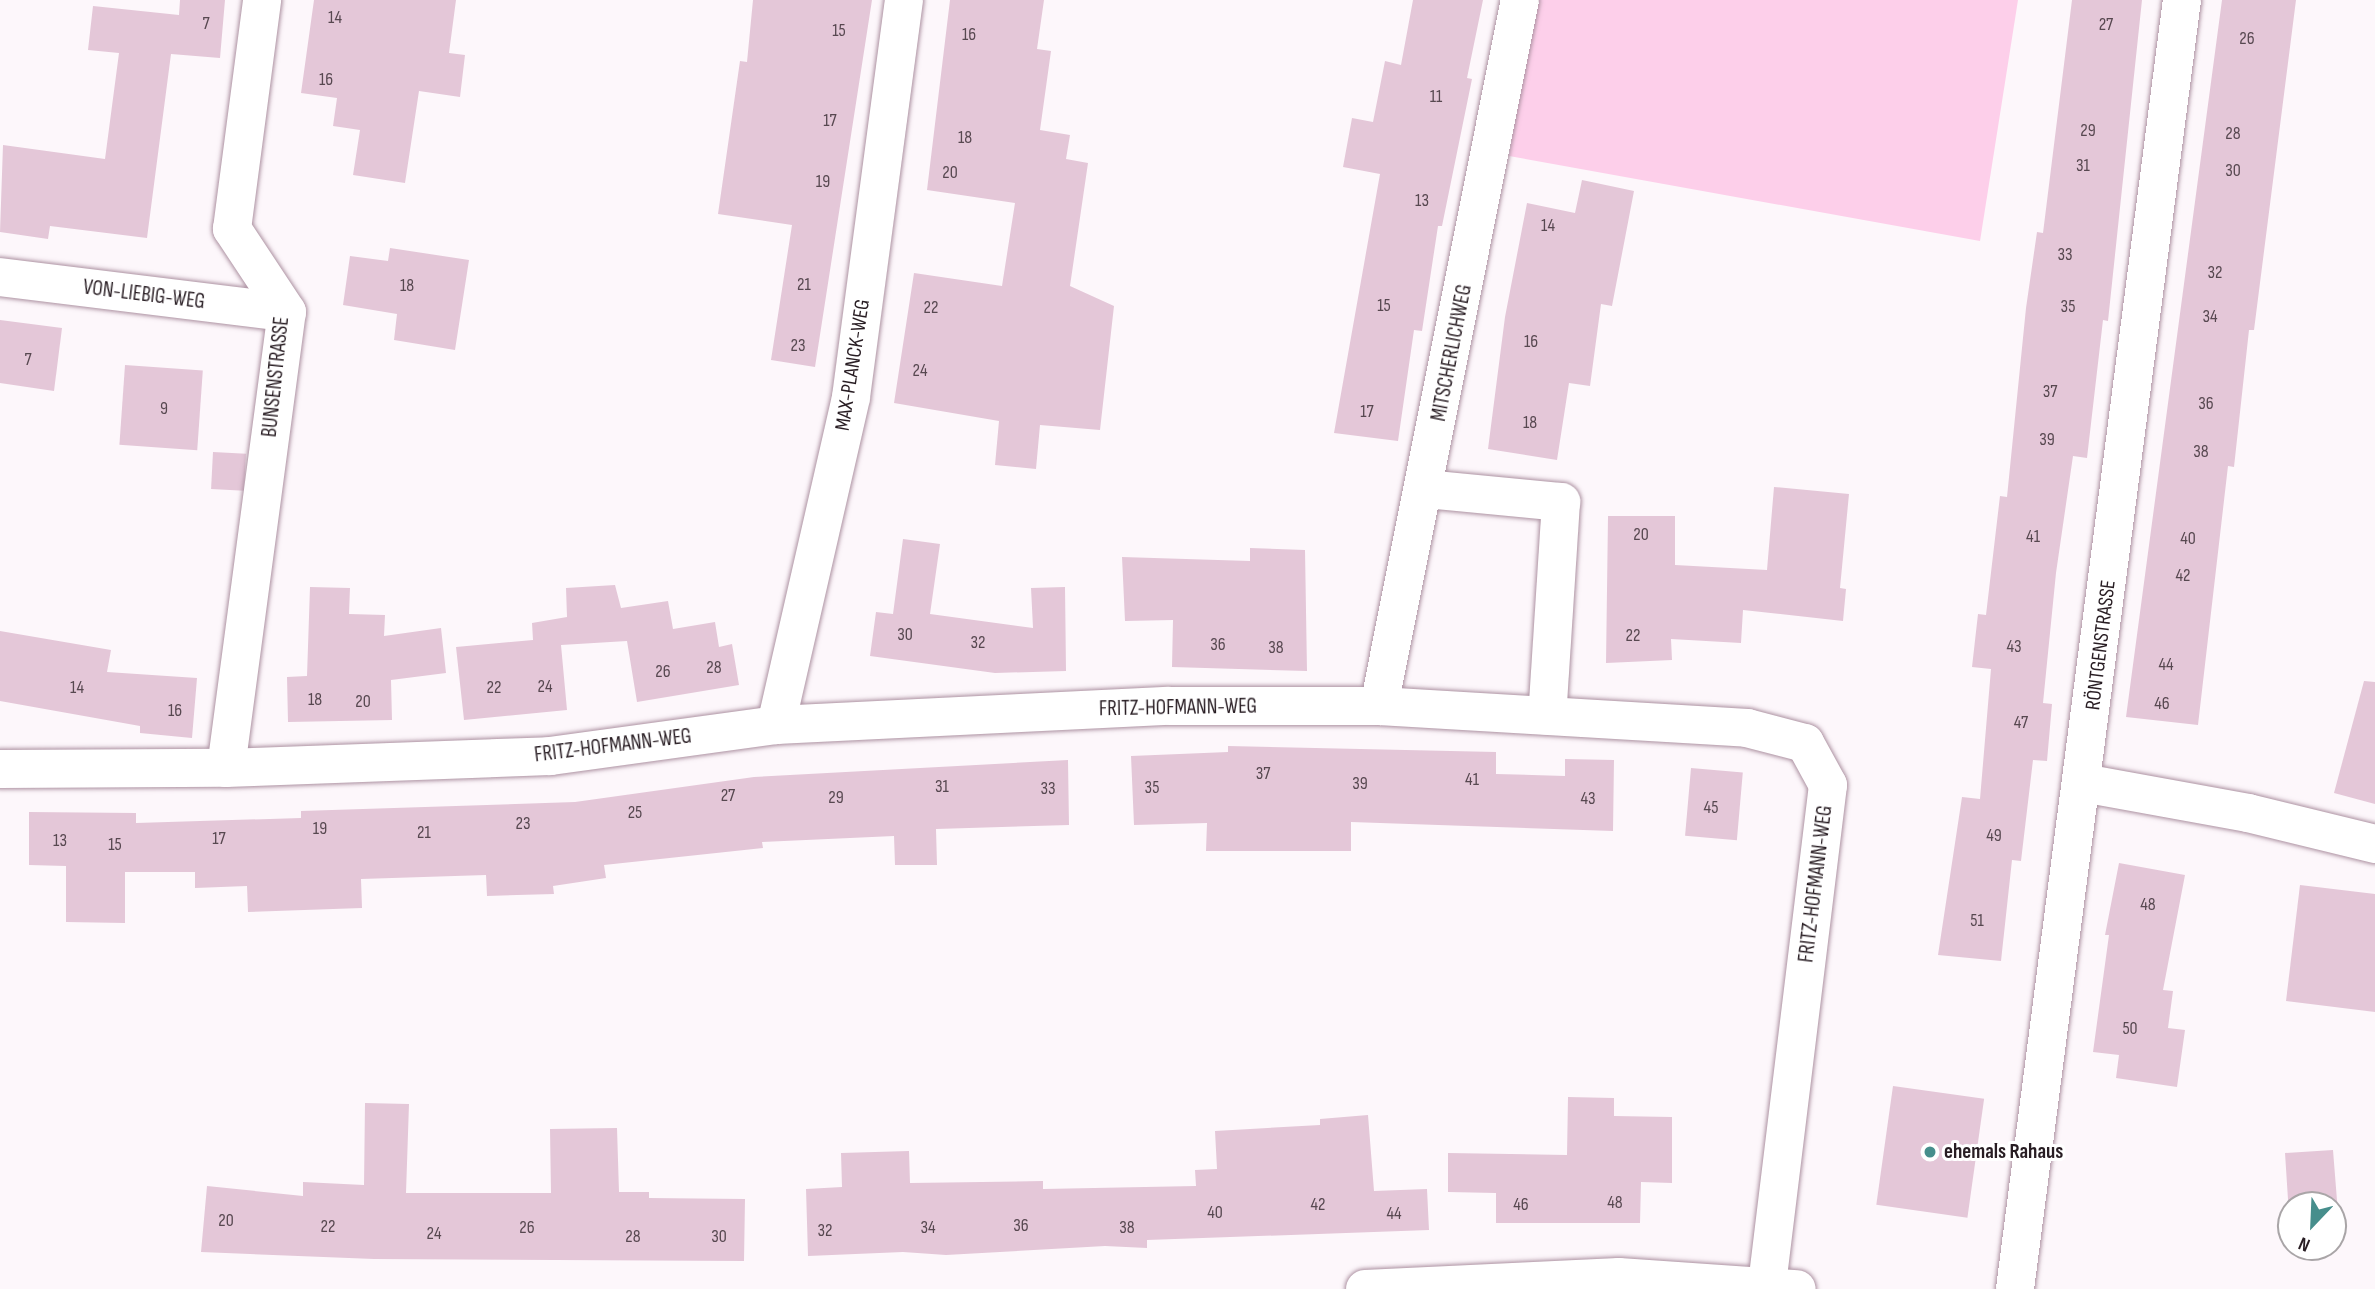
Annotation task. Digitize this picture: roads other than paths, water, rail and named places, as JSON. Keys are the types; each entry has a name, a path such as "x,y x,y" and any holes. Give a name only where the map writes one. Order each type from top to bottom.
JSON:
{"street":[{"name":"BUNSENSTRASSE","path":"226,768 287,312 232,229 262,0"},
{"name":"MAX-PLANCK-WEG","path":"776,725 851,397 904,0"},
{"name":"MITSCHERLICHWEG","path":"1379,706 1425,489 1520,0"},
{"name":"RÖNTGENSTRASSE","path":"2015,1289 2083,783 2182,0"},
{"name":"VON-LIEBIG-WEG","path":"0,277 287,312"},
{"path":"1425,489 1561,502 1547,716"},
{"name":"FRITZ-HOFMANN-WEG","path":"0,769 226,768 550,757 776,725 1169,706 1379,706 1747,728 1805,743 1828,785 1782,1287"},
{"path":"2083,783 2248,813 2375,844"},
{"path":"1365,1289 1619,1277 1782,1287"}],"place":[{"name":"ehemals Rahaus","path":"1930,1152"}]}
